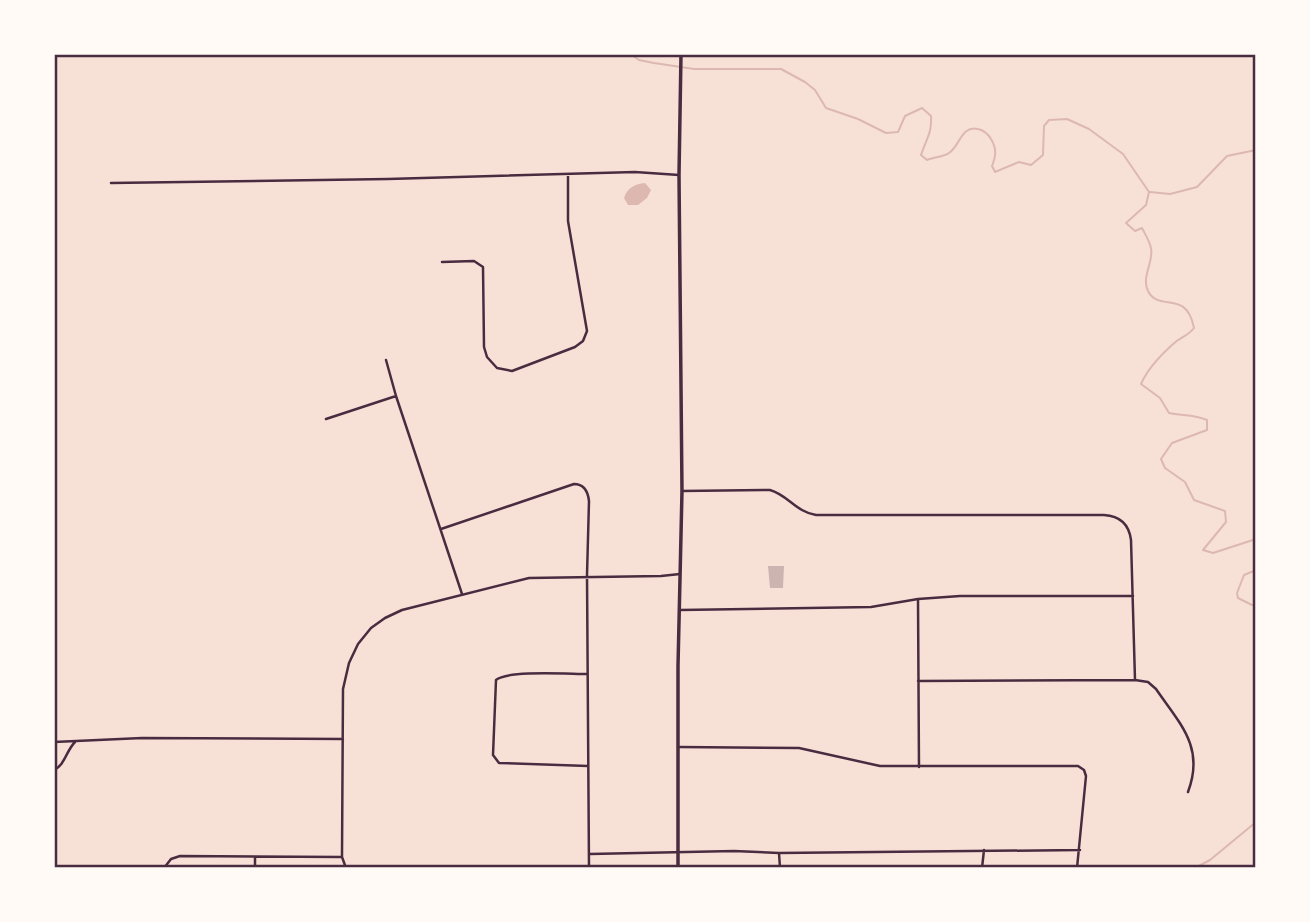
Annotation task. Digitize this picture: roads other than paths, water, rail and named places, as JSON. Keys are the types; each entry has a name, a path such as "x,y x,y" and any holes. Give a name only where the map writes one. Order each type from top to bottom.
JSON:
{"street":[{"path":"678,868 682,491 679,175 681,56"},
{"path":"111,183 635,172 679,175"},
{"path":"442,262 474,261 483,267 484,347 487,357 497,368 512,371 580,344 587,331 568,221 568,174"},
{"path":"386,360 462,594"},
{"path":"326,419 396,396"},
{"path":"441,528 578,484 585,488 589,501 589,868"},
{"path":"682,491 770,490 783,496 802,512 816,515 1111,515 1121,520 1129,529 1135,680"},
{"path":"346,868 342,857 345,676 353,653 378,622 394,613 528,578 680,574"},
{"path":"680,610 871,607 918,599 960,596 1133,596"},
{"path":"918,599 919,767"},
{"path":"587,674 514,674 500,676 495,680 493,755 499,763 513,765 588,766"},
{"path":"918,681 1135,680 1152,685 1189,737 1194,760 1188,792"},
{"path":"54,742 142,738 343,739"},
{"path":"54,770 61,766 68,750 75,743"},
{"path":"679,747 799,748 860,763 919,767 1081,767 1086,776 1077,868"},
{"path":"982,868 984,850"},
{"path":"589,854 1080,850"},
{"path":"779,853 779,868"},
{"path":"164,868 171,859 180,856 342,857"},
{"path":"255,858 255,868"}],"waterway":[{"path":"630,54 639,60 694,69 781,69 815,90 826,108 858,119 886,133 898,132 905,116 922,108 931,116 930,132 921,155 927,160 949,153 964,133 978,129 984,131 993,143 995,152 992,166 995,172 1019,162 1031,165 1043,155 1044,126 1049,120 1067,119 1089,129 1123,154 1149,192 1146,205 1126,223 1135,231 1142,228 1150,246 1151,259 1146,280 1148,291 1159,300 1185,308 1194,328 1163,353 1141,384 1160,398 1169,413 1207,420 1207,430 1172,443 1161,459 1165,468 1185,482 1194,500 1225,511 1226,522 1203,550 1213,553 1256,539"},
{"path":"1150,192 1170,194 1197,187 1227,156 1256,150"},
{"path":"1252,605 1238,598 1237,593 1244,575 1256,570"},
{"path":"1195,868 1210,860 1256,822"}]}
